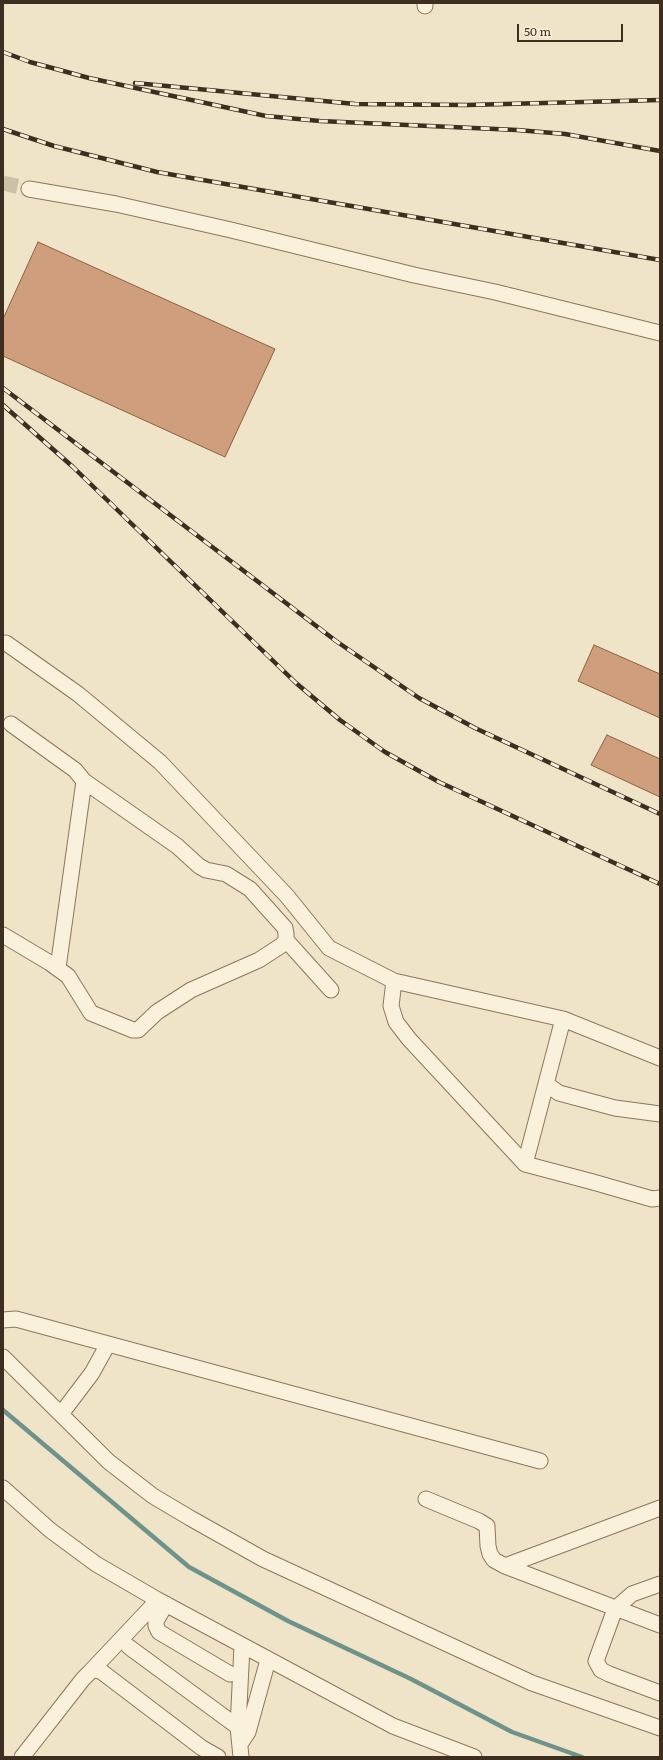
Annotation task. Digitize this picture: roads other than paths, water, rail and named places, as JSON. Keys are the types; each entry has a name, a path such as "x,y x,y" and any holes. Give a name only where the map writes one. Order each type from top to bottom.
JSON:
{"street":[{"path":"30,189 116,204 414,275 495,292 660,333"},
{"path":"6,643 78,694 160,762 287,896 329,948 394,981 563,1019 660,1058"},
{"path":"6,724 75,770 84,781 177,846 199,866 206,870 226,874 250,889 285,928 286,940 331,990"},
{"path":"58,968 84,781"},
{"path":"3,935 58,968 68,976 91,1013 133,1030 138,1030 157,1012 191,990 259,960 282,945 286,940"},
{"path":"394,981 391,1006 396,1022 409,1039 525,1164 593,1182 652,1200 660,1198"},
{"path":"525,1164 563,1019"},
{"path":"546,1084 559,1093 615,1108 660,1114"},
{"path":"3,1320 16,1319 540,1461"},
{"path":"61,1414 92,1373 108,1344"},
{"path":"3,1357 109,1462 153,1496 263,1559 532,1682 660,1728"},
{"path":"3,1488 50,1530 96,1564 162,1602 392,1726 447,1753 474,1757"},
{"path":"426,1499 479,1521 487,1526 488,1546 490,1554 494,1560 506,1566 660,1625"},
{"path":"506,1566 660,1508"},
{"path":"660,1584 632,1594 616,1609 596,1661 605,1672 660,1693"},
{"path":"22,1757 91,1671 162,1602"},
{"path":"162,1602 156,1621 156,1626 159,1632 230,1674"},
{"path":"241,1750 238,1727 242,1646"},
{"path":"129,1647 238,1727"},
{"path":"241,1750 248,1732 268,1660"},
{"path":"91,1671 102,1672 202,1748 218,1757"}],"waterway":[{"path":"3,1410 189,1567 288,1621 411,1679 512,1732 582,1757"}],"tunnel":[{"path":"3,183 29,189"}],"railway":[{"path":"3,52 30,62 89,78 266,116 320,121 517,130 565,134 660,151"},
{"path":"135,83 355,104 467,105 660,100"},
{"path":"3,129 54,146 157,172 660,260"},
{"path":"3,388 336,641 419,698 475,728 660,814"},
{"path":"3,405 73,467 296,683 340,720 385,752 439,782 660,884"}]}
